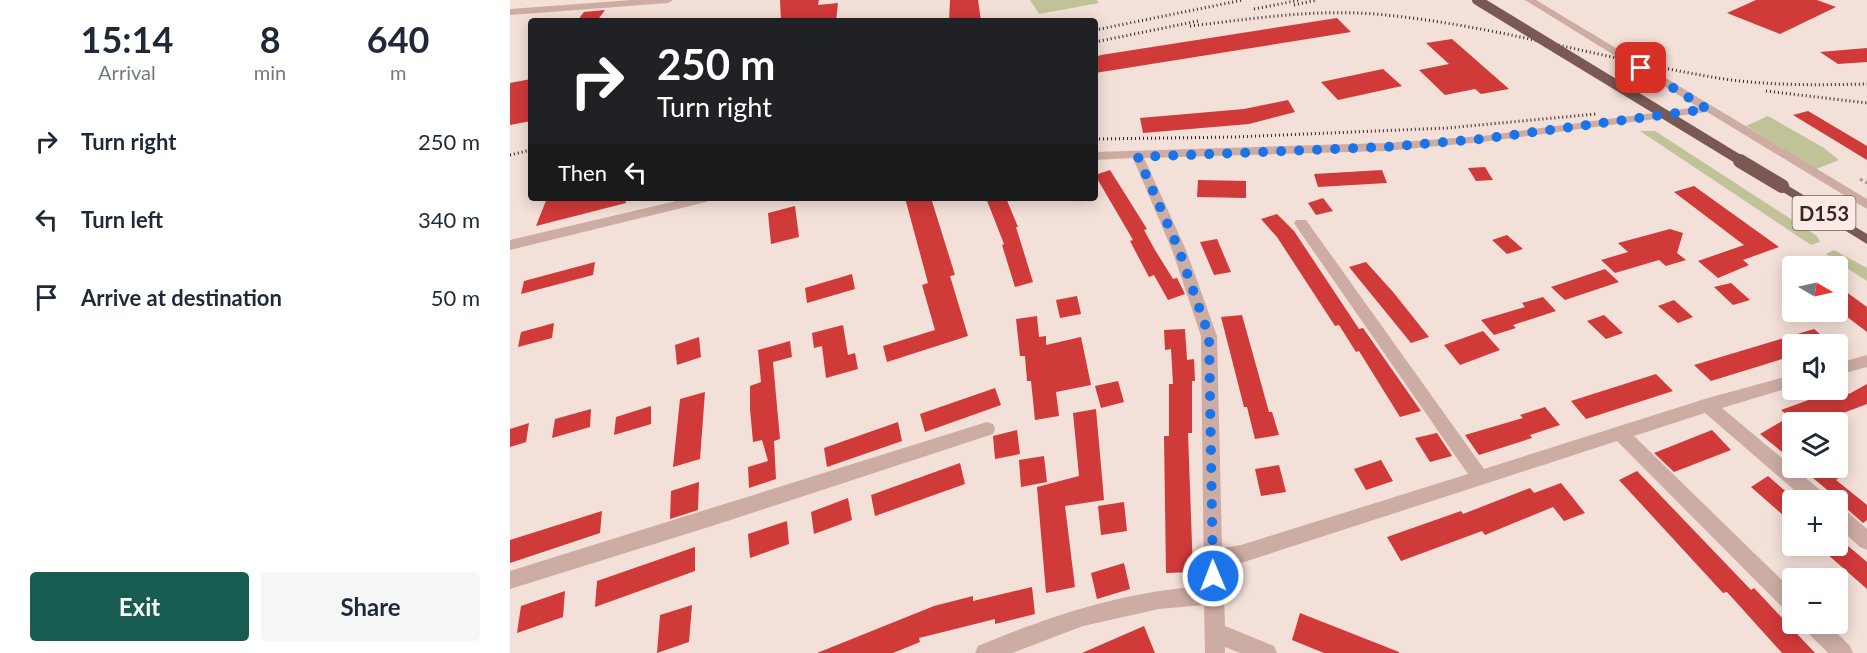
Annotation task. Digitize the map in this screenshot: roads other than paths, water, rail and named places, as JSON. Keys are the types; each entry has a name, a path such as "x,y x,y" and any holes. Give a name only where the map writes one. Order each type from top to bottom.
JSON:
{"main road":[{"name":"D153","path":"1477,0 1786,184 1867,229"},
{"name":"D153","path":"1488,0 1786,184 1867,240"}],"street":[{"path":"510,12 668,0"},
{"path":"1530,0 1867,205"},
{"path":"1098,156 1138,157 1385,147 1482,139 1707,109"},
{"path":"1138,157 1179,250 1209,336 1215,643 1266,653"},
{"path":"510,244 693,201"},
{"path":"1300,223 1481,478"},
{"path":"1848,366 1867,361"},
{"path":"1213,558 1241,554 1708,405 1782,384"},
{"path":"1708,405 1807,490"},
{"path":"510,580 712,518 987,429"},
{"path":"1620,433 1782,593"},
{"path":"1848,525 1867,541"},
{"path":"984,653 1083,616 1159,599 1214,595"},
{"path":"1823,634 1843,653"}],"railway":[{"path":"1098,29 1243,0"},
{"path":"1254,9 1300,0"},
{"path":"1294,5 1317,0"},
{"path":"1190,26 1305,14 1375,14 1461,26 1736,81 1811,85 1867,84"},
{"path":"1098,41 1198,21"},
{"path":"1766,91 1867,103"},
{"path":"1098,139 1235,137 1447,128 1596,114"},
{"path":"510,155 528,151"}]}
